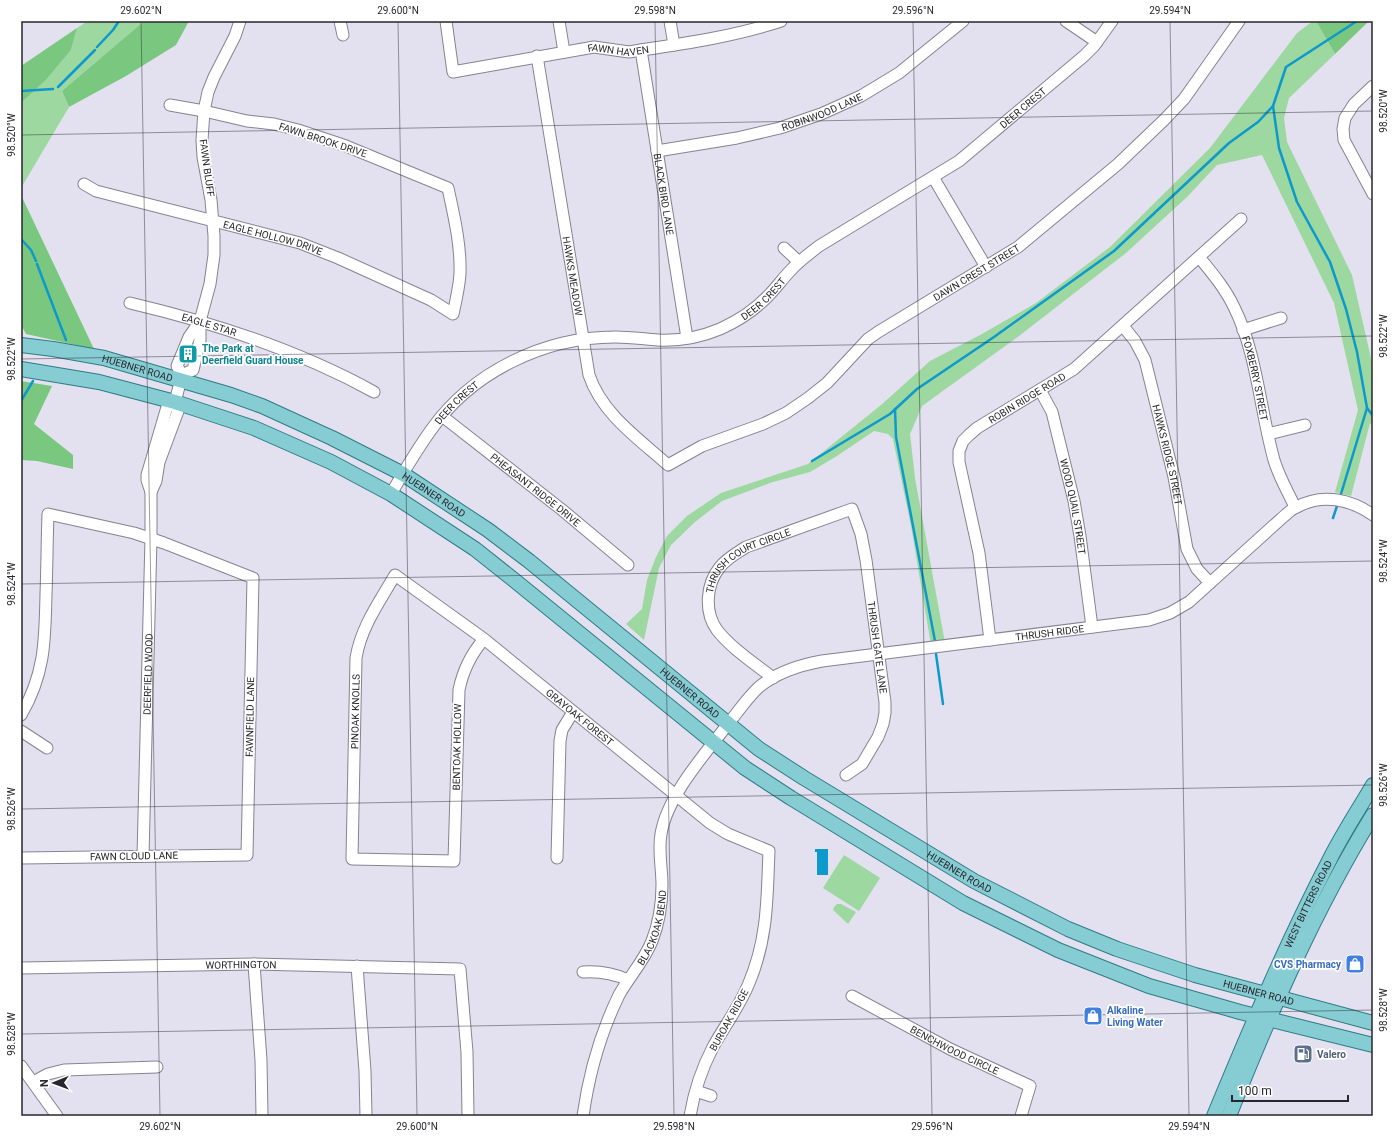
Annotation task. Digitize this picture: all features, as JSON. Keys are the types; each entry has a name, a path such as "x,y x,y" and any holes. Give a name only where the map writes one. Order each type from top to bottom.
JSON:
{"main road":[{"name":"HUEBNER ROAD","path":"21,344 104,358 181,377 262,406 332,438 403,474 494,534 759,749 906,841 974,881 1068,929 1117,949 1195,975 1373,1022"},
{"path":"21,369 98,382 175,403 254,428 331,462 391,494 475,549 752,773 963,902 1064,953 1149,986 1269,1020 1373,1046"},
{"name":"WEST BITTERS ROAD","path":"1214,1116 1264,994 1331,857 1373,785"},
{"name":"WEST BITTERS ROAD","path":"1229,1116 1269,1020 1322,907 1373,815"},
{"path":"1331,857 1344,865"},
{"path":"1043,942 1054,922"}],"street":[{"name":"FAWN BLUFF","path":"181,377 193,370 200,340 200,321 210,284 214,255 212,200 203,151 202,124 204,111 210,87 235,36 240,21"},
{"path":"340,21 343,35"},
{"name":"FAWN HAVEN","path":"446,21 453,72 594,47 629,52 726,36 781,21"},
{"path":"559,21 564,52"},
{"path":"670,21 674,45"},
{"name":"ROBINWOOD LANE","path":"657,151 744,136 780,128 821,114 861,96 899,73 963,21"},
{"path":"1066,21 1097,42"},
{"name":"DEER CREST","path":"391,494 431,430 442,416 483,378 503,366 547,347 583,339 616,337 659,340 687,338 719,329 746,315 769,295 800,262 818,246 965,156 1084,56 1097,42 1112,21"},
{"name":"DAWN CREST STREET","path":"668,465 702,446 763,424 786,413 827,383 868,339 1018,247 1118,164 1164,120 1184,99 1198,81 1239,21"},
{"name":"BLACK BIRD LANE","path":"641,50 687,338"},
{"name":"HAWKS MEADOW","path":"537,56 589,375 600,400 612,415 668,465"},
{"path":"1373,86 1354,104 1344,118 1342,129 1344,140 1373,194"},
{"name":"FAWN BROOK DRIVE","path":"170,105 222,116 274,124 298,130 346,146 448,188 459,253 460,273 454,314"},
{"path":"932,177 986,267"},
{"name":"EAGLE HOLLOW DRIVE","path":"84,184 96,191 300,243 338,258 431,300 454,314"},
{"name":"ROBIN RIDGE ROAD","path":"990,640 979,553 959,462 959,451 963,441 977,428 1074,369 1240,219"},
{"path":"784,248 800,262"},
{"name":"FOXBERRY STREET","path":"1199,257 1216,277 1235,308 1250,350 1274,460 1295,507"},
{"name":"EAGLE STAR","path":"130,303 200,321 265,342 341,374 374,392"},
{"path":"1243,330 1281,318"},
{"name":"HAWKS RIDGE STREET","path":"1123,326 1135,340 1145,360 1174,477 1187,549 1197,568 1210,583"},
{"path":"175,403 181,377"},
{"name":"WOOD QUAIL STREET","path":"1040,390 1052,412 1074,501 1092,627"},
{"name":"DEERFIELD WOOD","path":"143,856 151,492 148,480 148,469 167,407 175,403"},
{"name":"PHEASANT RIDGE DRIVE","path":"442,416 562,509 628,565"},
{"path":"1268,434 1305,425"},
{"name":"THRUSH RIDGE","path":"713,742 740,708 759,688 773,678 791,669 809,663 1149,620 1180,608 1189,602 1295,507 1310,501 1332,499 1354,503 1373,514"},
{"name":"THRUSH GATE LANE","path":"846,775 862,764 878,736 883,724 885,713 879,654 865,554 861,534 852,509"},
{"name":"THRUSH COURT CIRCLE","path":"773,678 728,641 716,629 710,614 708,597 714,576 720,567 733,555 746,547 852,509"},
{"path":"21,715 30,700 36,685 44,653 48,514 134,533 150,538"},
{"name":"FAWNFIELD LANE","path":"150,538 253,578 247,855"},
{"name":"GRAYOAK FOREST","path":"395,575 484,639 710,823 728,834 769,851"},
{"name":"PINOAK KNOLLS","path":"395,575 364,628 356,658 352,859 454,861"},
{"name":"BENTOAK HOLLOW","path":"454,861 459,690 467,663 484,639"},
{"path":"557,858 560,741 562,730 573,712"},
{"path":"21,731 46,748"},
{"name":"BLACKOAK BEND","path":"583,1116 587,1086 601,1036 620,994 645,955 656,928 662,899 660,858 661,834 666,815 676,796 713,742"},
{"name":"BUROAK RIDGE","path":"690,1116 696,1091 705,1065 713,1047 738,1006 749,983 758,958 765,930 768,904 769,851"},
{"name":"FAWN CLOUD LANE","path":"21,858 247,855"},
{"path":"254,964 261,1060 262,1116"},
{"name":"WORTHINGTON","path":"21,968 254,964 460,969 467,1059 468,1116"},
{"path":"357,966 365,1071 366,1116"},
{"path":"583,972 593,971 608,973 628,980"},
{"name":"BENCHWOOD CIRCLE","path":"852,996 950,1049 1030,1086 1021,1116"},
{"path":"21,1066 57,1116"},
{"path":"33,1082 48,1074 64,1070 157,1068"},
{"path":"696,1091 711,1096"}],"green space":[{"path":"88,21 144,21 62,91 69,107 21,188 21,103 46,80 71,50 77,28"},
{"path":"144,21 189,21 176,45 126,76 69,107 62,91"},
{"path":"1313,21 1316,21 1335,54 1289,98 1284,118 1287,142 1352,275 1373,367 1373,426 1370,423 1351,496 1335,492 1358,410 1334,303 1262,155 1217,165 1187,197 1126,253 1019,336 922,406 910,434 915,478 945,643 931,645 911,526 893,439 888,434 874,431 810,472 773,482 722,501 695,522 671,545 659,568 644,640 626,624 642,609 647,580 656,557 667,536 687,516 721,493 808,464 881,405 930,361 982,334 1036,303 1110,247 1210,148 1297,33"},
{"path":"1316,21 1369,21 1335,54"},
{"path":"77,28 71,50 46,80 21,103 21,66"},
{"path":"21,195 94,349 26,334 21,325"},
{"path":"21,381 52,386 34,424 73,455 73,469 37,461 21,460"},
{"path":"844,855 880,878 859,911 823,888"},
{"path":"837,904 841,904 856,912 848,924 833,910"}],"water":[{"path":"815,849 828,849 828,875 817,875 817,852 815,852"}],"waterway":[{"path":"97,47 113,30 119,21"},
{"path":"1357,21 1286,67 1273,106 1279,148 1297,202 1330,262 1346,309 1357,352 1367,408 1373,416"},
{"path":"58,87 95,50"},
{"path":"21,91 53,89"},
{"path":"812,461 890,414 917,389 994,337 1114,251 1229,143 1258,122 1273,106"},
{"path":"21,239 31,250 36,261"},
{"path":"37,264 66,340"},
{"path":"21,401 33,381"},
{"path":"1341,494 1367,408"},
{"path":"895,409 896,437 935,641"},
{"path":"1333,518 1337,506"},
{"path":"936,654 943,704"}],"place":[{"name":"The Park at Deerfield Guard House","path":"188,354"},
{"name":"CVS Pharmacy","path":"1355,964"},
{"name":"Alkaline Living Water","path":"1093,1016"},
{"name":"Valero","path":"1303,1054"}]}
